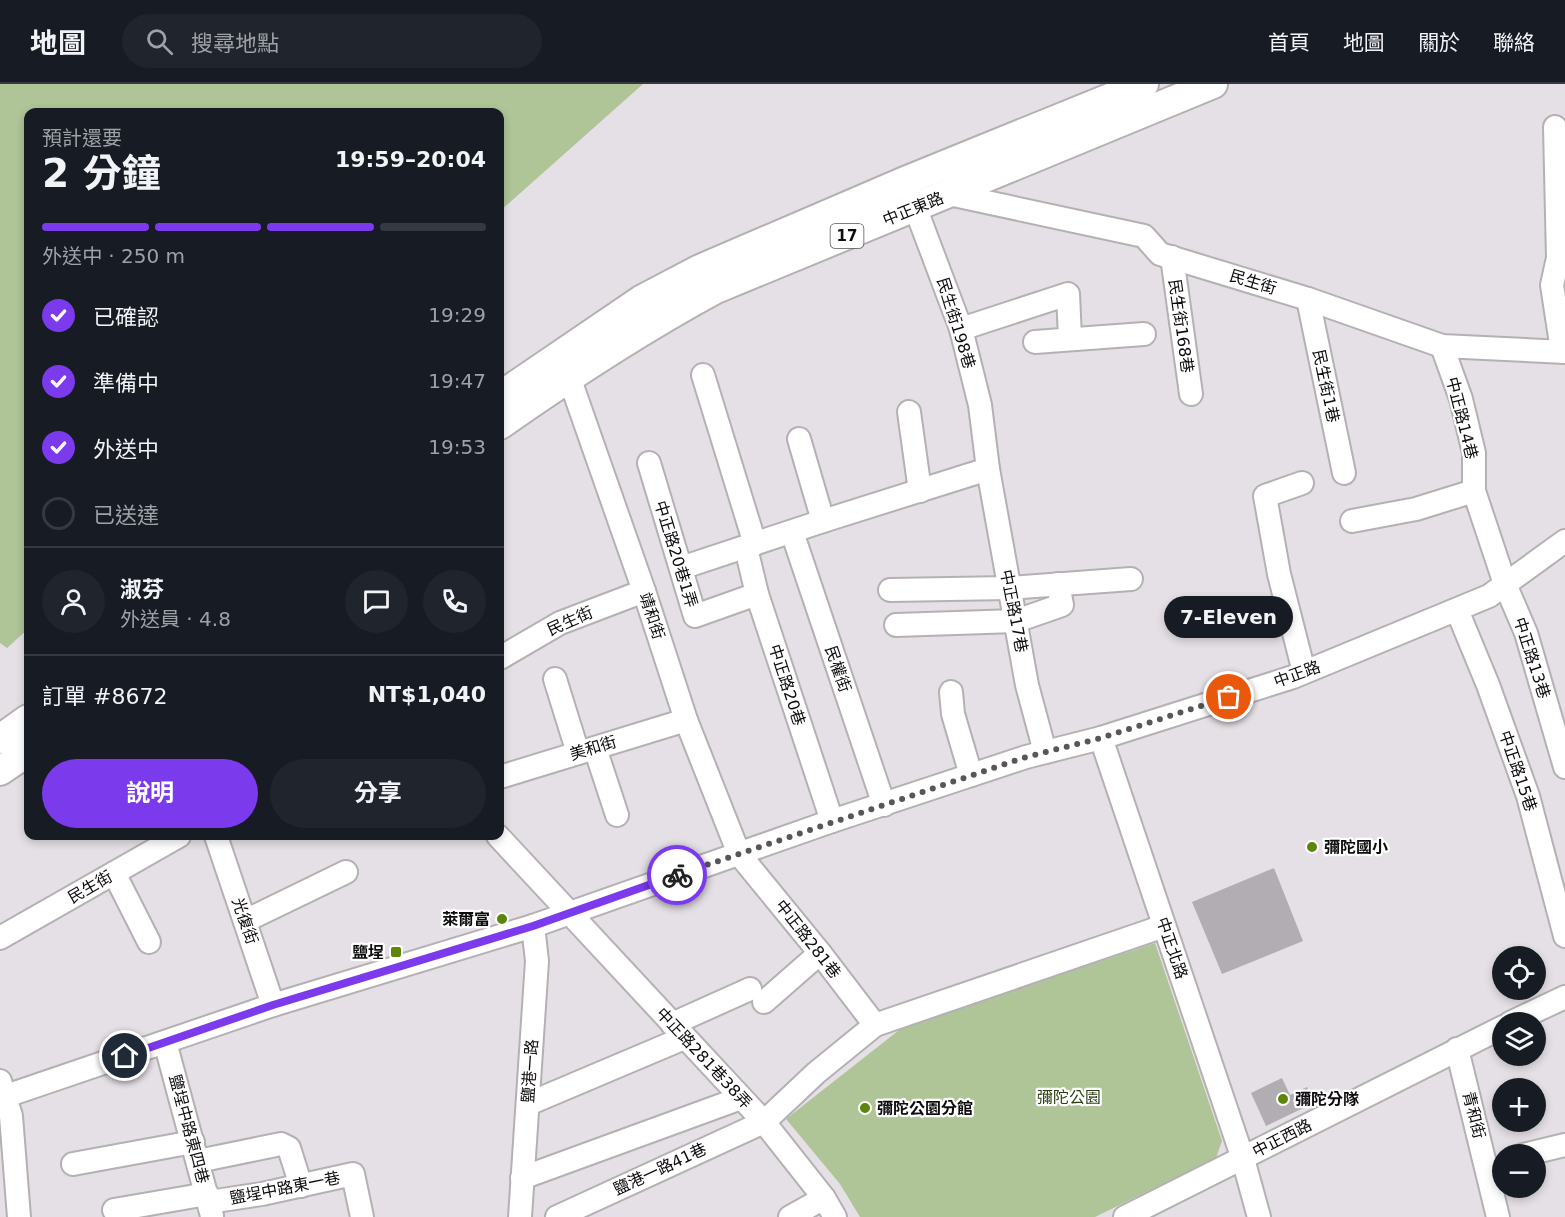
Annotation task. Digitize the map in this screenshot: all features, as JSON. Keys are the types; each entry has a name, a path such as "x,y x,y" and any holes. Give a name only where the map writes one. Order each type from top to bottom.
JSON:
{"main road":[{"name":"中正東路","path":"504,393 641,300 700,269 905,181 1144,84"},
{"name":"中正東路","path":"504,422 658,320 716,289 1214,84"},
{"path":"0,739 24,722"},
{"path":"0,771 24,755"}],"street":[{"path":"1555,127 1561,258 1552,285 1561,315 1564,351"},
{"name":"民生街198巷","path":"905,181 961,329 980,405 988,469"},
{"name":"民生街","path":"949,194 1144,236 1160,254 1308,300 1442,346 1564,351"},
{"name":"民生街168巷","path":"1172,257 1191,394"},
{"path":"961,329 1068,294 1070,338"},
{"name":"民生街1巷","path":"1308,300 1344,473"},
{"path":"1035,342 1144,334"},
{"name":"中正路14巷","path":"1442,346 1461,399 1474,453 1474,491 1505,584"},
{"name":"中正路20巷","path":"703,375 750,546 757,594 832,821"},
{"name":"靖和街","path":"569,377 644,591 686,720 740,854"},
{"path":"909,412 921,491"},
{"path":"799,439 823,521"},
{"name":"中正路20巷1弄","path":"649,463 695,616 757,594"},
{"path":"681,568 988,469"},
{"name":"中正路17巷","path":"988,469 1027,685 1045,752"},
{"path":"1302,483 1265,496 1279,574 1304,672"},
{"path":"1352,521 1416,509 1474,491"},
{"name":"民權街","path":"792,532 884,805"},
{"name":"中正路","path":"2,1092 165,1042 273,1005 533,926 832,821 971,775 1045,752 1101,738 1304,672 1489,596 1565,541"},
{"path":"890,590 1009,588 1131,579"},
{"path":"896,625 1016,621 1062,605 1058,584"},
{"name":"中正路13巷","path":"1505,584 1526,633 1565,767"},
{"name":"民生街","path":"504,656 560,623 644,591"},
{"name":"中正路15巷","path":"1457,610 1488,685 1528,796 1565,936"},
{"path":"555,679 617,816"},
{"path":"951,692 953,714 971,775"},
{"name":"美和街","path":"504,776 686,720"},
{"name":"中正北路","path":"1101,738 1243,1159 1259,1217"},
{"name":"民生街","path":"0,938 172,840"},
{"name":"光復街","path":"217,840 273,1005"},
{"name":"中正路281巷38弄","path":"502,840 764,1122 816,1072 875,1025 1164,926"},
{"name":"中正路281巷","path":"740,854 875,1025"},
{"path":"245,921 346,872"},
{"path":"114,873 149,942"},
{"name":"鹽港一路","path":"520,1217 537,961 533,926"},
{"path":"528,1104 678,1031 757,996 820,953"},
{"path":"1533,1012 1565,997"},
{"name":"中正西路","path":"1125,1217 1492,1032"},
{"name":"鹽埕中路東四巷","path":"165,1042 210,1204"},
{"name":"青和街","path":"1457,1049 1492,1156"},
{"path":"2,1092 11,1116 19,1217"},
{"path":"522,1178 741,1098"},
{"path":"764,1122 830,1208 790,1217"},
{"name":"鹽港一路41巷","path":"557,1217 764,1122"},
{"path":"73,1164 281,1144 289,1148 301,1186"},
{"path":"1546,1149 1565,1145"},
{"name":"鹽埕中路東一巷","path":"114,1210 210,1204 353,1174 362,1217"},
{"name":"青和街","path":"1497,1198 1498,1217"}],"green space":[{"path":"0,84 643,84 504,207 504,108 24,108 24,633 7,648 0,643"},
{"name":"彌陀公園","path":"1155,943 1222,1141 1216,1158 1095,1217 860,1217 840,1184 786,1119 903,1027"}],"building":[{"path":"1274,868 1303,941 1222,974 1192,902"},
{"name":"彌陀分隊","path":"1282,1078 1290,1095 1307,1087 1314,1103 1266,1126 1251,1093"}],"way so far":[{"path":"677,875 1026,757 1101,738 1229,697"}],"place":[{"name":"7-Eleven","path":"1229,697"},
{"name":"彌陀國小","path":"1312,847"},
{"name":"萊爾富","path":"502,919"},
{"name":"鹽埕","path":"396,952"},
{"name":"彌陀分隊","path":"1283,1099"},
{"name":"彌陀公園分館","path":"865,1108"}],"route":[{"path":"125,1056 273,1005 533,926 677,875"}]}
